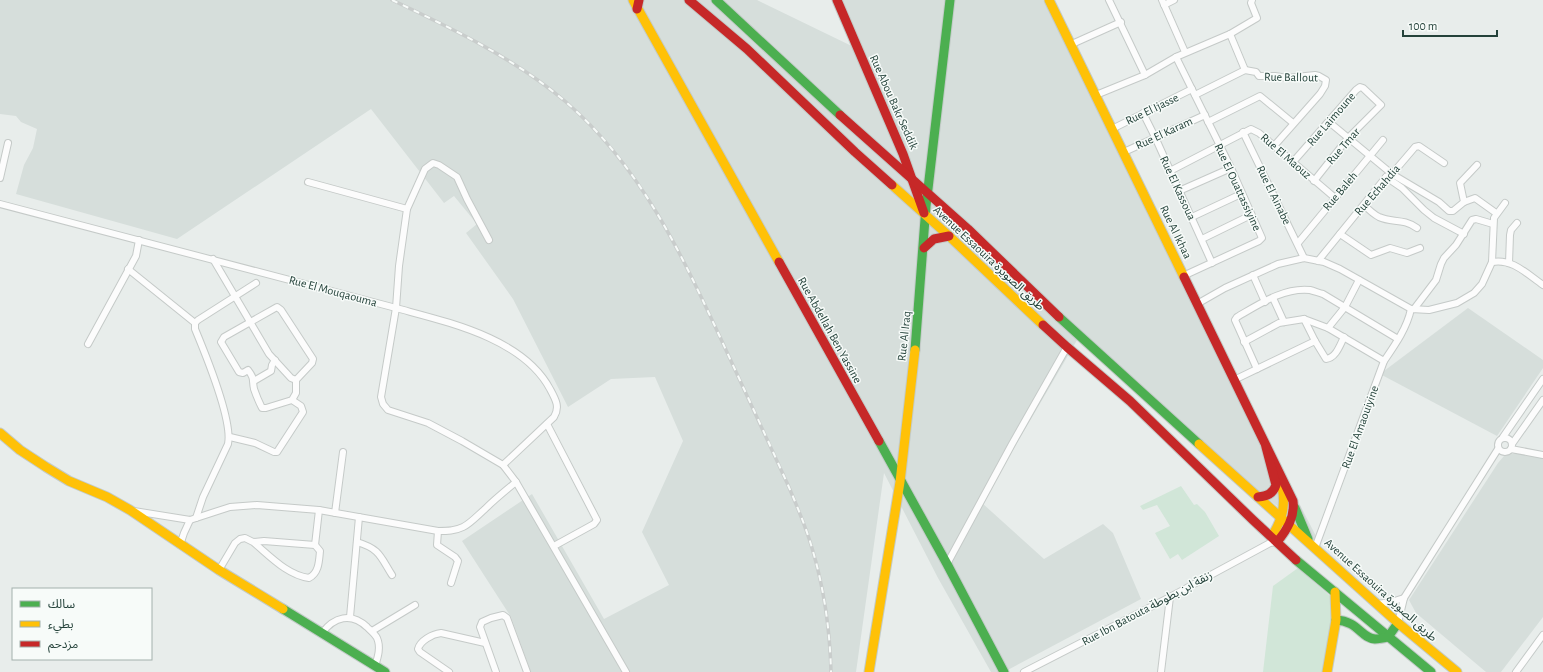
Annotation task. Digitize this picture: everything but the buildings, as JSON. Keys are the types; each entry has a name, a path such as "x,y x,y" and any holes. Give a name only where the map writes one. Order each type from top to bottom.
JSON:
{"main road":[{"name":"Rue Abdellah Ben Yassine","path":"633,0 638,5 900,482 947,564 1004,672"},
{"name":"Avenue Essaouira طريق الصويرة","path":"689,0 747,49 855,152 949,236 1068,347 1130,401 1273,540 1431,672"},
{"name":"Avenue Essaouira طريق الصويرة","path":"716,0 914,183 968,229 1073,331 1285,522 1312,544 1398,623 1457,672"},
{"name":"Rue Abou Bakr Seddik","path":"837,0 903,154 925,216"},
{"name":"Rue Al Iraq","path":"869,672 900,482 918,319 925,216 950,0"},
{"name":"Rue Al Ikhaa","path":"1049,0 1072,44 1293,501 1312,544"},
{"path":"924,248 934,239 949,236"},
{"path":"0,433 20,450 69,481 107,497 130,510 219,570 385,672"},
{"path":"1258,497 1272,493 1276,484 1266,447"},
{"name":"Rue Al Ikhaa","path":"1273,540 1285,522 1285,505 1280,476"},
{"path":"1285,522 1295,508"},
{"path":"1327,672 1336,620 1335,592"},
{"path":"1336,620 1350,622 1373,639 1388,637 1398,623"}],"street":[{"path":"1109,0 1121,22 1144,75"},
{"path":"1174,0 1163,3 1185,52"},
{"path":"1096,95 1144,75 1185,52 1230,34 1257,18 1251,1"},
{"path":"1072,44 1121,22"},
{"path":"1230,34 1244,70"},
{"name":"Rue El Ouattassiyine","path":"1176,57 1231,168 1241,194 1261,235 1261,239 1183,276"},
{"name":"Rue El Ijasse","path":"1112,129 1143,113 1244,70"},
{"name":"Rue Ballout","path":"1244,70 1256,72 1259,76 1287,78 1315,75 1326,80 1322,90 1274,146"},
{"name":"Rue Laimoune","path":"1293,162 1360,87 1381,105 1374,113"},
{"path":"1208,122 1260,96 1293,123"},
{"name":"Rue El Kassoua","path":"1143,113 1212,263"},
{"name":"Rue Tmar","path":"1314,181 1348,138 1374,113"},
{"name":"Rue El Karam","path":"1124,152 1205,114"},
{"path":"1328,122 1392,174 1439,202 1447,210 1453,211 1464,202 1475,198 1496,213"},
{"name":"Rue El Maouz","path":"1170,171 1243,132 1254,130 1334,197"},
{"name":"Rue El Ainabe","path":"1243,132 1304,258"},
{"name":"Rue Baleh","path":"1298,243 1334,197 1383,140"},
{"path":"0,178 8,143"},
{"name":"Rue Echahdia","path":"1318,261 1386,177 1392,174 1414,147 1417,146 1423,148 1444,164"},
{"path":"489,240 467,199 458,178 439,165 433,163 426,169 408,209 399,266 396,308 381,397 383,404 388,410 428,423 503,465 516,482 626,672"},
{"path":"1464,202 1460,183 1477,164"},
{"path":"1179,191 1231,168"},
{"path":"1386,177 1402,188 1428,214 1464,234"},
{"path":"308,182 408,209"},
{"path":"1192,218 1241,194"},
{"path":"1197,304 1253,275 1282,263 1304,258 1318,261 1340,269 1412,309 1429,310 1463,300 1482,285 1492,262 1493,224 1496,213 1505,203"},
{"name":"Rue El Mouqaouma","path":"0,204 449,322 485,336 515,352 532,366 544,378 557,402 557,411 554,417 503,465"},
{"path":"1364,204 1371,212 1379,217 1404,221 1417,228"},
{"path":"1444,222 1448,217 1447,210"},
{"path":"1202,239 1251,215"},
{"name":"Rue El Amaouiyine","path":"1312,544 1384,361 1398,339 1412,309 1436,280 1444,258 1464,234 1474,218 1493,224"},
{"path":"1509,263 1510,235 1511,230 1517,223"},
{"path":"1340,234 1371,255 1390,248 1407,253 1420,248"},
{"path":"88,344 128,268 136,256 139,240"},
{"path":"213,259 269,354 292,378 296,380"},
{"path":"1492,262 1509,263 1516,266 1543,285"},
{"path":"128,268 195,323"},
{"path":"1253,275 1265,302"},
{"path":"1328,328 1345,307 1359,280"},
{"path":"180,545 184,533 193,519 230,437 226,418 213,377 195,329 195,323 256,283"},
{"path":"1257,369 1235,323 1236,319 1265,302 1287,293 1311,290 1323,294 1398,339"},
{"path":"1273,298 1284,322"},
{"path":"274,308 279,308 313,359 312,363 296,380 296,393 292,400 262,408 254,390 254,381 248,370 243,373 239,372 221,342 224,337 274,308"},
{"path":"1244,342 1279,323 1304,319 1328,328 1384,361"},
{"path":"1304,319 1325,358 1328,359 1335,354 1344,337"},
{"path":"1234,380 1315,341"},
{"path":"947,564 1016,437 1068,347"},
{"path":"254,381 271,371 272,364 275,360"},
{"path":"1398,623 1404,598 1498,449 1497,443 1503,438 1543,379"},
{"path":"230,437 255,443 277,452 303,412 301,406 292,400"},
{"path":"1498,449 1506,452 1512,446 1543,400"},
{"path":"546,424 597,520 594,524 554,546"},
{"path":"1503,438 1509,439 1512,446"},
{"path":"1512,446 1543,455"},
{"path":"334,513 343,452"},
{"path":"130,510 193,519 230,507 257,505 319,510 438,531 454,530 463,527 516,482"},
{"path":"315,545 319,510"},
{"path":"350,617 359,517"},
{"path":"438,531 437,545 455,557 458,561 451,583"},
{"path":"219,570 237,541 245,538 253,542 296,575 310,578 315,573 319,563 320,551 315,545 264,541 253,542"},
{"name":"Rue Ibn Batouta زنقة ابن بطوطة","path":"1024,672 1170,597 1273,540"},
{"path":"357,542 373,548 392,575"},
{"path":"1161,672 1170,597"},
{"path":"1377,604 1404,598"},
{"path":"372,631 415,605"},
{"path":"496,672 480,628 481,624 491,618 503,615 507,618 527,672"},
{"path":"322,633 330,623 339,618 350,617 364,624 377,638 378,655 375,666"},
{"path":"449,672 420,652 418,649 421,643 434,635 441,634 485,643"},
{"path":"1516,672 1543,635"}],"shaded area":[{"path":"0,0 757,0 862,51 840,0 1043,0 1322,548 1280,508 1255,489 1080,335 982,503 1044,559 1103,524 1113,533 1141,599 1004,672 991,672 938,578 884,473 856,672 531,672 511,617 462,541 532,494 604,619 669,585 642,532 683,441 655,377 611,379 568,407 513,299 466,233 477,224 454,196 444,203 371,109 177,239 16,194 24,165 33,148 37,129 21,122 16,116 0,114"},
{"path":"1468,308 1543,360 1543,368 1497,436 1380,374"},
{"path":"1516,453 1543,458 1543,617 1501,672 1486,672 1416,613 1409,600 1498,463 1504,456"}],"green space":[{"path":"1181,486 1194,505 1197,504 1205,512 1219,536 1182,560 1178,554 1170,559 1155,533 1170,526 1157,505 1143,510 1140,506"},
{"path":"1298,568 1330,596 1333,605 1323,672 1263,672 1273,586"}],"railway":[{"path":"392,0 482,45 546,86 566,102 592,127 616,154 656,211 689,273 720,337 801,516 812,548 823,594 828,625 831,672"}],"traffic: fast":[{"path":"716,0 840,115"},
{"path":"915,350 926,206 950,0"},
{"path":"1059,317 1199,444"},
{"path":"879,441 947,564 1004,672"},
{"path":"1295,508 1308,539"},
{"path":"1296,560 1431,672"},
{"path":"283,609 385,672"},
{"path":"1336,620 1349,623 1366,636 1375,639 1388,637 1398,623"}],"traffic: slow":[{"path":"633,0 779,262"},
{"path":"1049,0 1184,277"},
{"path":"892,185 949,236 1043,325"},
{"path":"869,672 900,482 915,350"},
{"path":"0,433 20,450 46,467 69,481 107,497 130,510 219,570 283,609"},
{"path":"1199,444 1398,623 1457,672"},
{"path":"1272,536 1281,518 1284,500 1282,487"},
{"path":"1327,672 1336,620 1335,592"}],"traffic: jam":[{"path":"637,9 639,0"},
{"path":"689,0 747,49 855,152 892,185"},
{"path":"837,0 903,154 924,213"},
{"path":"840,115 968,229 1059,317"},
{"path":"924,248 934,239 949,236"},
{"path":"779,262 879,441"},
{"path":"1184,277 1293,501 1293,512 1290,523 1277,542"},
{"path":"1043,325 1130,401 1296,560"},
{"path":"1258,497 1269,494 1273,491 1276,485 1266,447"}]}
